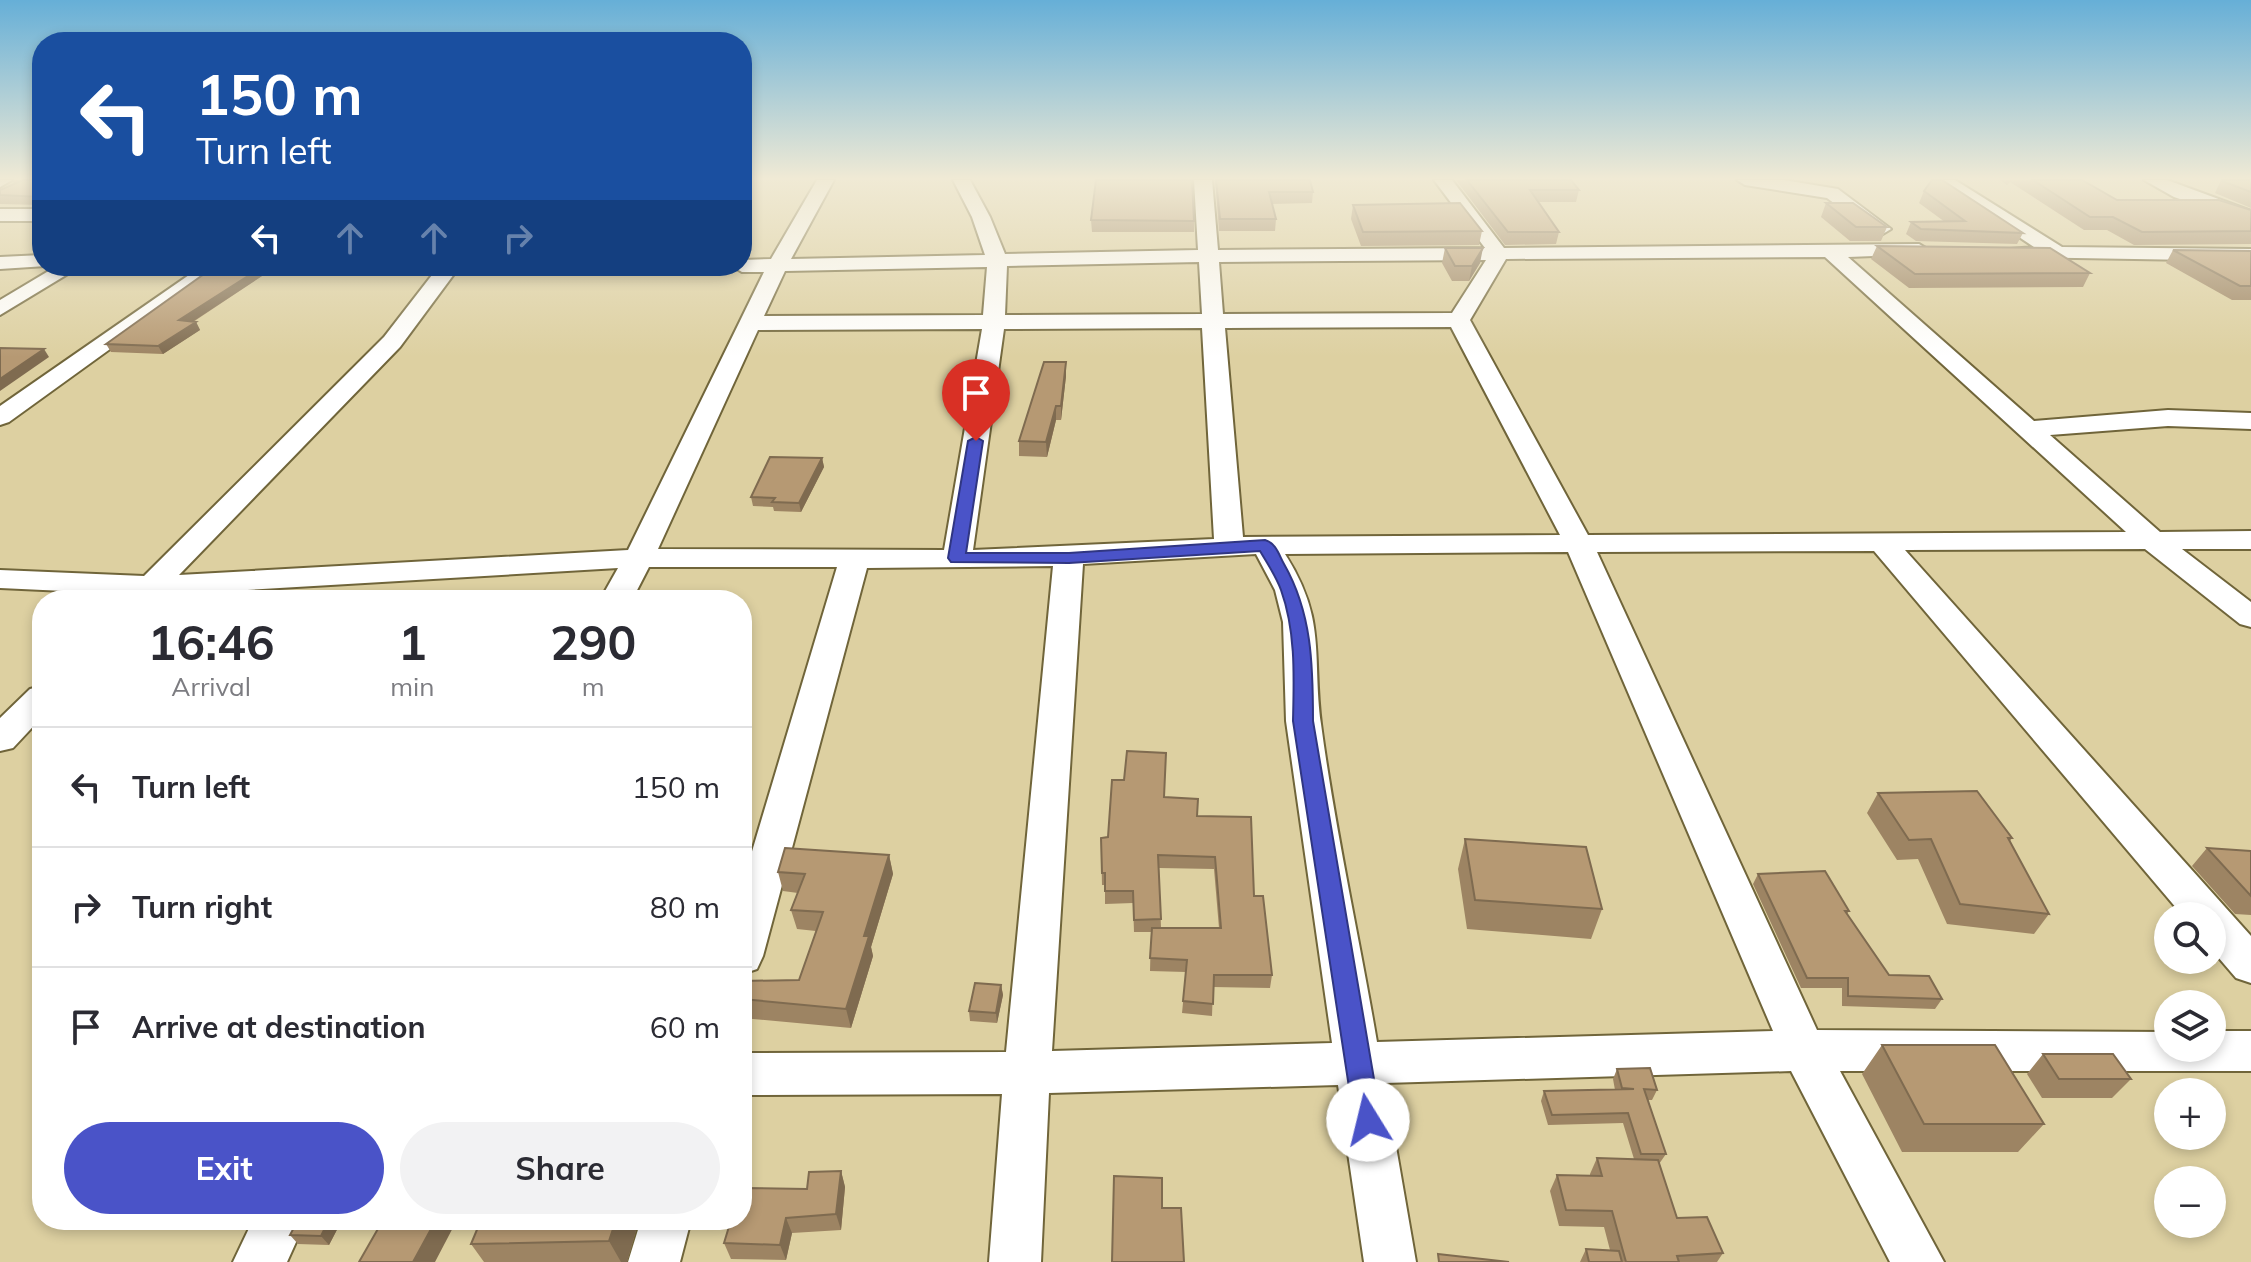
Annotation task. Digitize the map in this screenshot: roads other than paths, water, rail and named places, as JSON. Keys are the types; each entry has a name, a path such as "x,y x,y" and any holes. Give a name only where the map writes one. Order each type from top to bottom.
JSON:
{"street":[{"path":"621,590 792,239"},
{"path":"957,558 994,324 997,259 989,239"},
{"path":"1206,239 1211,323 1247,546 1289,588 1299,626 1304,659 1303,721 1390,1262"},
{"path":"1487,239 1499,254"},
{"path":"1895,239 1910,250"},
{"path":"2035,239 2057,253"},
{"path":"5,263 32,249"},
{"path":"752,266 1207,256 1936,251"},
{"path":"1831,252 2032,429 2153,541 2251,617"},
{"path":"1994,253 2251,255"},
{"path":"1459,320 1499,254"},
{"path":"5,263 32,262"},
{"path":"0,309 54,276"},
{"path":"0,417 201,276"},
{"path":"148,590 392,342 442,276"},
{"path":"750,323 1459,320"},
{"path":"1459,320 1578,542 1804,1050 1918,1262"},
{"path":"2032,429 2168,418 2251,421"},
{"path":"187,590 639,558 1069,558 1247,546 1578,542 2251,540"},
{"path":"1881,541 2196,902"},
{"path":"1015,1262 1027,1073 1069,558"},
{"path":"752,921 854,559"},
{"path":"0,579 114,590"},
{"path":"0,739 32,707"},
{"path":"2226,937 2251,965"},
{"path":"752,1074 1027,1073 1804,1050 2251,1051"},
{"path":"259,1262 276,1230"},
{"path":"654,1262 663,1230"}]}
